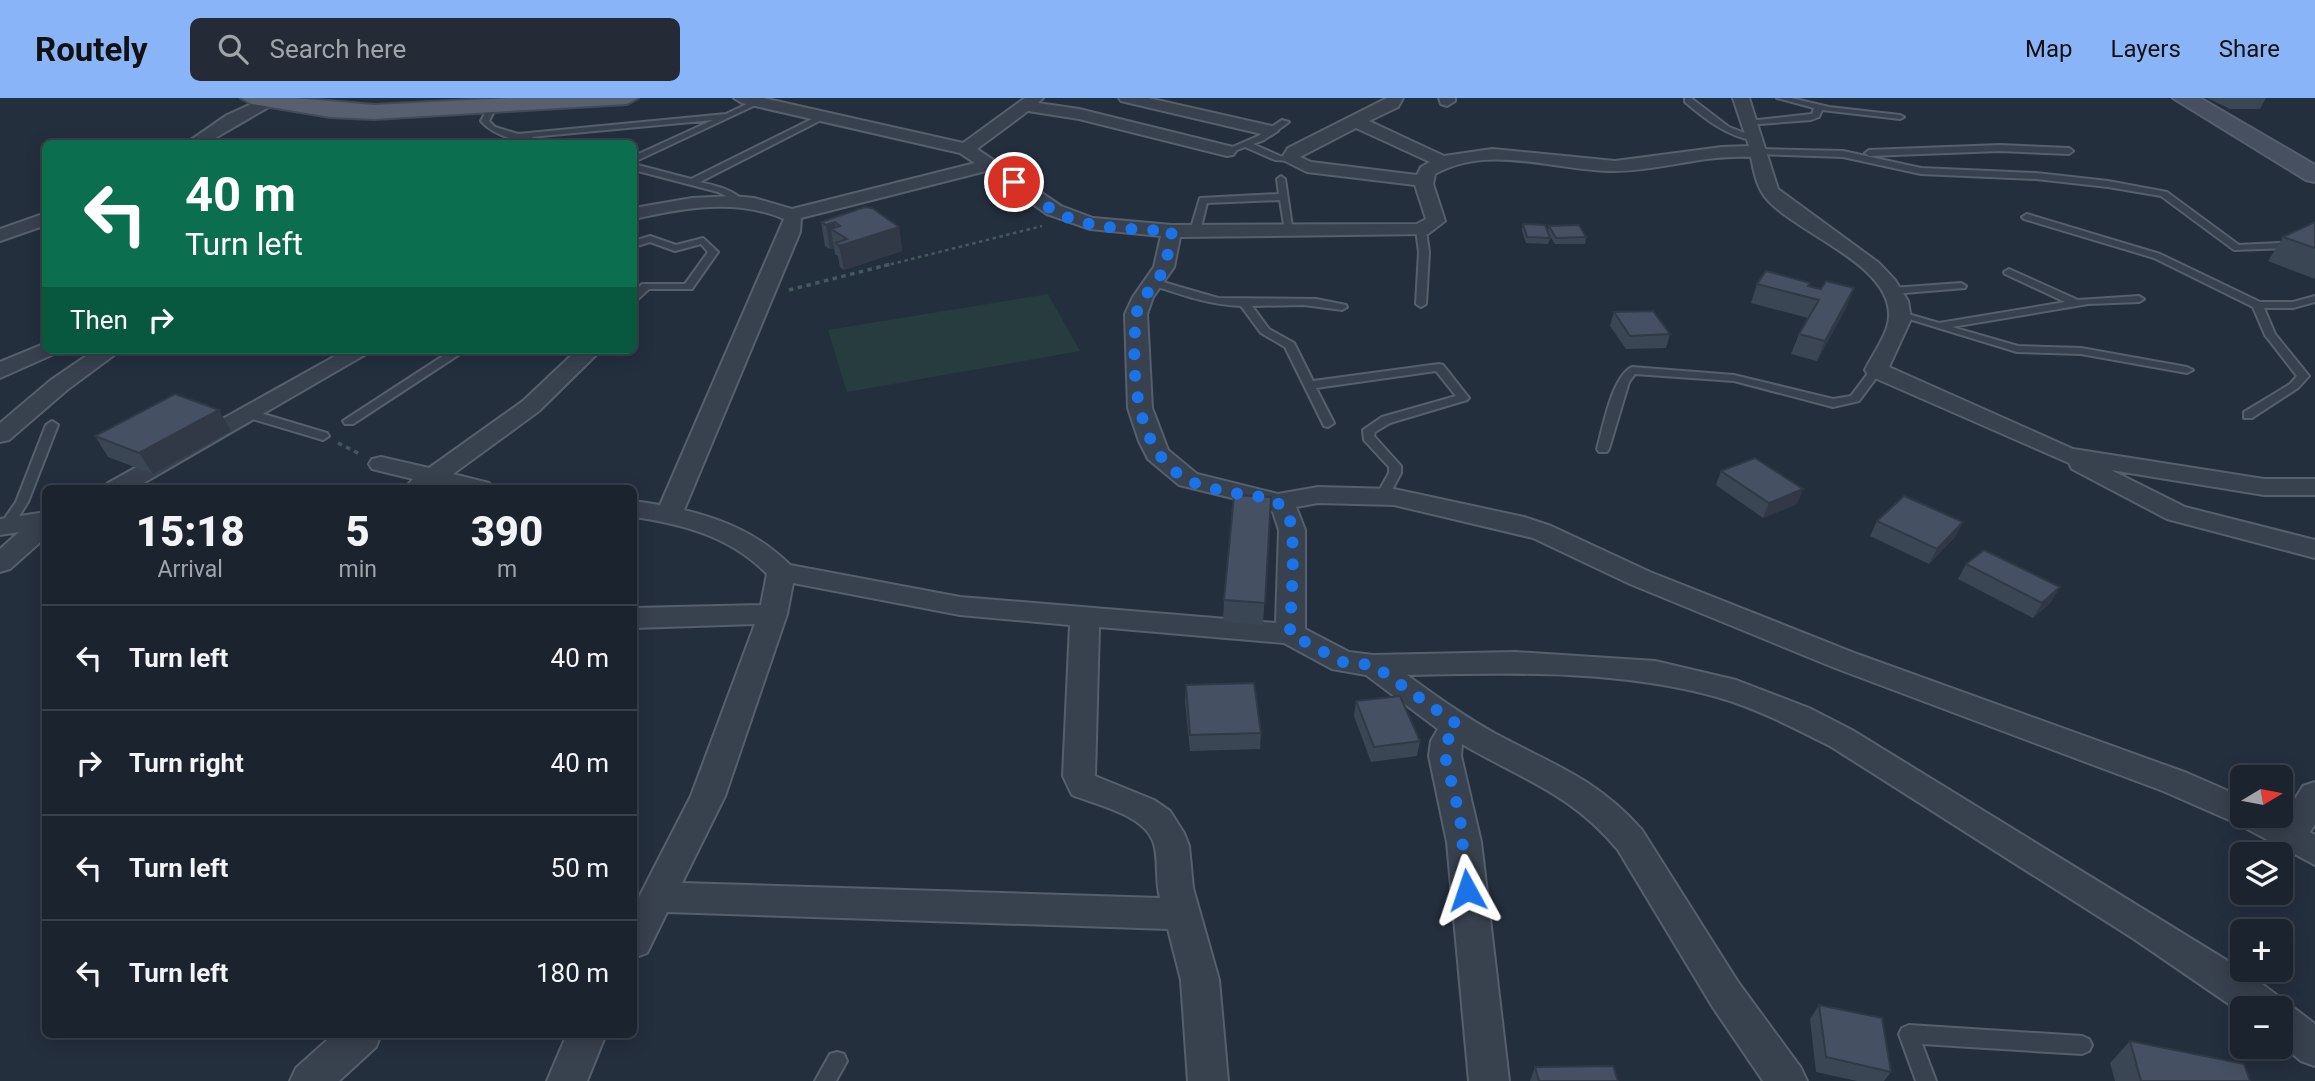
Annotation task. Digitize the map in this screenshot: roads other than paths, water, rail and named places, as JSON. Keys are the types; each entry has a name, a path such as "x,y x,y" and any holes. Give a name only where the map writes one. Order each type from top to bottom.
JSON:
{"main road":[{"path":"358,98 462,98"},
{"path":"262,99 349,111 492,107 627,98"},
{"path":"2184,98 2315,175"}],"street":[{"path":"1127,98 1270,131"},
{"path":"1395,98 1395,102 1294,152 1290,159 1307,167 1424,181"},
{"path":"1741,98 1754,138 1762,178 1776,198 1850,250 1892,291 1902,309 1876,370 2067,455 2114,483 2176,513 2315,549"},
{"path":"199,140 262,99"},
{"path":"750,100 966,149 1054,210 1071,218 1128,228 1183,231 1421,230 1436,221 1424,181 1427,171 1443,162 1471,156 1500,156 1614,166 1735,150 1754,138"},
{"path":"966,149 1031,102 1227,151"},
{"path":"1357,122 1443,162"},
{"path":"637,212 675,206 728,203 775,209 790,215 990,165"},
{"path":"670,512 790,232 793,219 790,215"},
{"path":"3,232 42,220"},
{"path":"1183,231 1156,283 1138,305 1135,328 1140,408 1157,454 1172,469 1196,483 1277,502 1318,495 1382,496 1515,523 1542,532 1640,578 1733,612 1846,661 2175,782 2230,807"},
{"path":"0,370 42,351"},
{"path":"0,435 59,385 104,354"},
{"path":"122,485 355,354"},
{"path":"381,464 427,484 531,406 586,354"},
{"path":"2067,455 2264,487 2315,487"},
{"path":"1277,502 1289,516 1292,530 1290,634"},
{"path":"637,509 670,512 699,522 758,551 781,572 925,600 1085,618 1290,634 1343,662 1373,665 1515,662 1655,671 1701,680 1786,711 1841,738 2147,928 2246,996"},
{"path":"3,527 42,522"},
{"path":"0,563 42,526"},
{"path":"637,936 708,796 773,614 781,572"},
{"path":"637,618 773,614"},
{"path":"1085,618 1079,776 1084,786 1142,810 1158,820 1167,833 1181,914 1200,980 1208,1081"},
{"path":"1373,665 1481,741 1573,785 1612,817 1630,840 1725,994 1787,1081"},
{"path":"1458,725 1447,741 1445,756 1464,842 1489,1081"},
{"path":"2272,828 2302,844 2315,795"},
{"path":"658,897 1181,914"},
{"path":"2293,1030 2315,1048"},
{"path":"310,1081 358,1038"},
{"path":"567,1081 585,1038"}],"lane":[{"path":"1781,98 1818,107 1900,117"},
{"path":"637,158 727,116 750,100"},
{"path":"1688,100 1708,118 1733,133 1754,138 1854,155 1921,171 2047,177 2164,194 2237,248 2315,244"},
{"path":"492,107 486,117 487,125 532,140"},
{"path":"1754,138 1811,118 1816,115 1818,107"},
{"path":"518,136 727,116"},
{"path":"692,182 823,117"},
{"path":"1227,151 1246,144 1285,122"},
{"path":"1246,144 1278,158 1290,159"},
{"path":"1854,155 2000,148 2069,151"},
{"path":"637,168 729,193 733,196 728,203"},
{"path":"1281,179 1290,231"},
{"path":"1183,231 1203,200 1284,197"},
{"path":"2027,216 2157,256 2258,305 2293,304 2315,299"},
{"path":"1421,230 1424,252 1421,304"},
{"path":"637,243 650,239 675,248 703,241 713,252 688,287 646,286 637,294"},
{"path":"2009,272 2077,303"},
{"path":"1156,283 1211,301 1244,303 1306,300 1342,307"},
{"path":"1892,291 1961,286"},
{"path":"1938,326 2077,303 2139,299"},
{"path":"1244,303 1265,331 1290,345 1328,424"},
{"path":"2248,415 2294,386 2303,376 2270,335 2258,305"},
{"path":"1901,315 2017,349 2081,351 2187,370"},
{"path":"349,421 454,354"},
{"path":"1310,385 1439,367 1463,398 1386,420 1369,430 1368,437 1395,467 1395,473 1382,496"},
{"path":"1603,449 1626,374 1632,370 1741,379 1833,403 1855,399 1876,370"},
{"path":"250,414 323,436"},
{"path":"3,527 22,502 52,425"},
{"path":"1926,1081 1909,1034 2082,1045"},
{"path":"825,1081 837,1061"}]}
